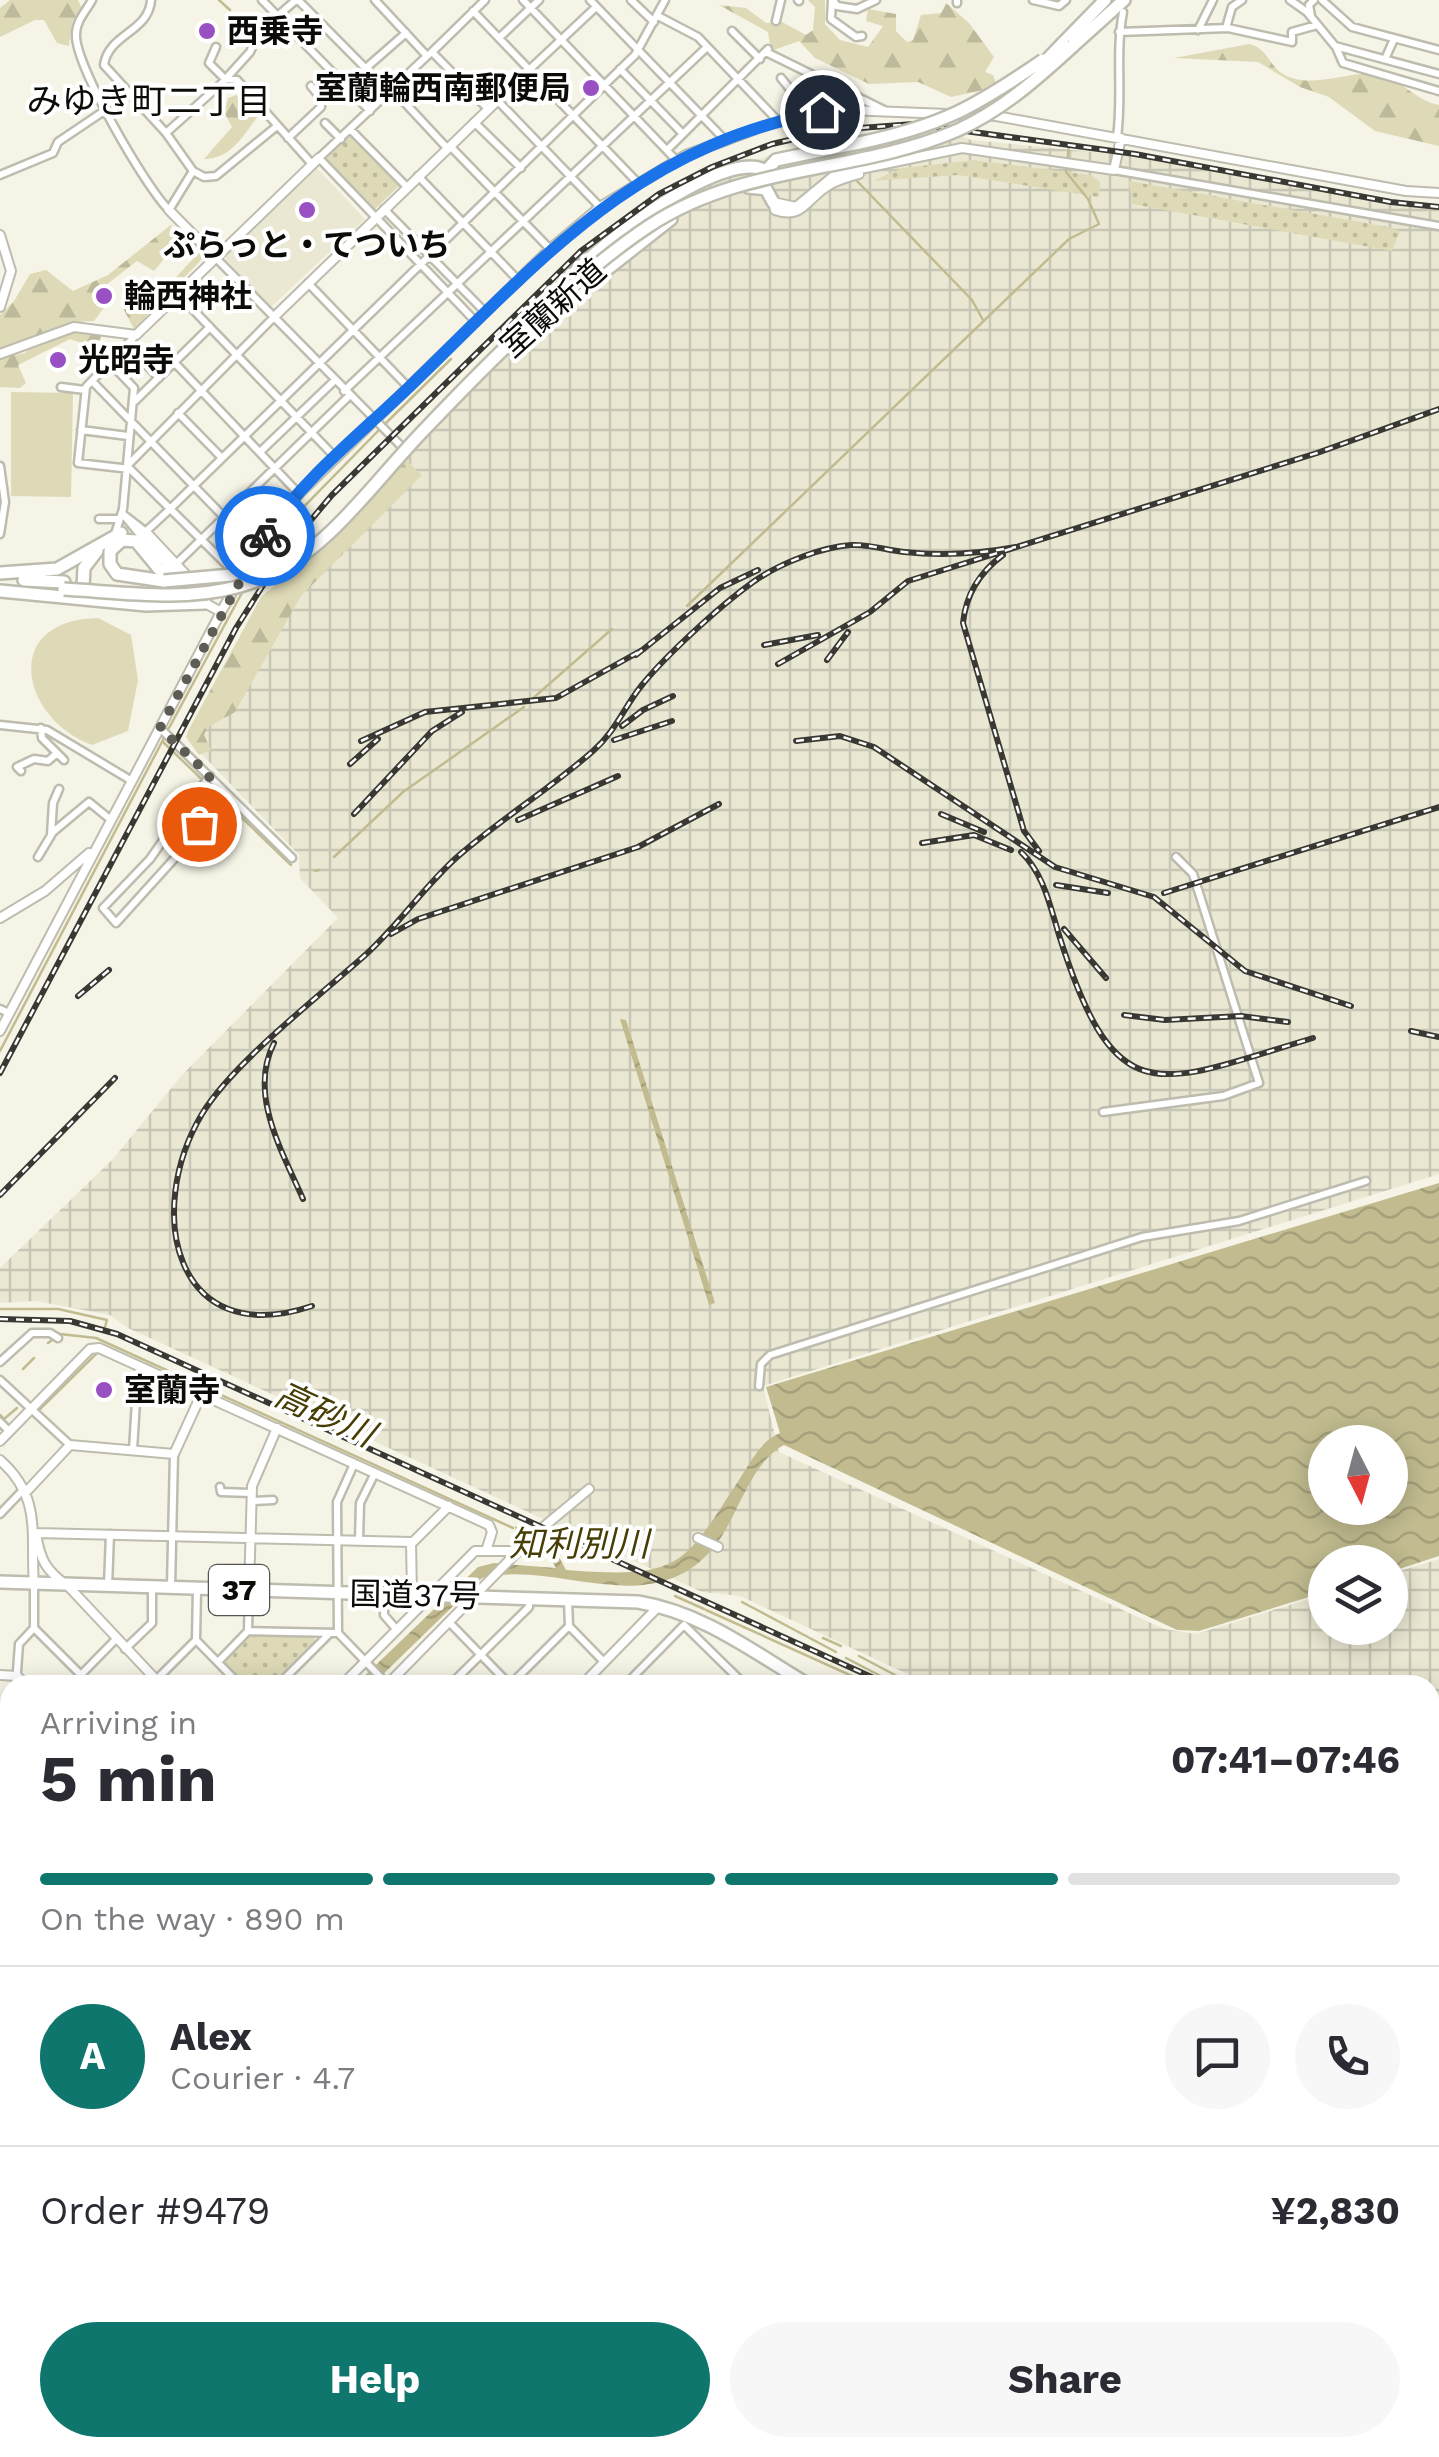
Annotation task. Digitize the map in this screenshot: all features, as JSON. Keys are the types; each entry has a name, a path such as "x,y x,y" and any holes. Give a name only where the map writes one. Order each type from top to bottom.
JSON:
{"highway":[{"name":"室蘭新道","path":"0,582 64,590 180,594 226,590 280,570 327,533 436,417 628,240 696,200 771,174 937,138 994,112 1032,84 1105,0"},
{"name":"室蘭新道","path":"64,590 223,584 267,569 304,544 453,391 618,239 692,194 752,172 944,128 1008,93 1123,6"},
{"path":"766,172 776,160 921,129 970,110 1064,47"},
{"path":"772,198 784,178 914,151 966,133 1013,104 1032,84"},
{"path":"560,290 578,267 615,234 674,197 749,166 766,172"},
{"path":"766,172 772,198"},
{"path":"518,340 670,220 739,189 758,185 772,198"},
{"path":"64,590 140,602 194,600 249,590 293,568 327,533"},
{"path":"0,582 46,572 109,539 143,534"},
{"path":"109,539 84,568 83,586 96,596 140,602 205,603"},
{"path":"176,568 159,569 136,541 122,540 110,551 110,564 117,574 164,581 231,575 304,544"},
{"name":"国道37号","path":"0,1582 568,1599 659,1606 702,1620 793,1675"}],"street":[{"path":"92,0 78,22 77,47 140,175 169,210 407,453"},
{"path":"151,0 146,20 111,48 104,65 166,132 193,172 216,176 278,126"},
{"path":"262,0 370,110"},
{"path":"166,132 250,52 260,31 297,0 550,249"},
{"path":"375,0 488,109"},
{"path":"240,577 125,468 78,463 86,390 136,334 484,0"},
{"path":"523,0 676,160"},
{"path":"499,38 539,0"},
{"path":"631,0 656,19 693,34 778,121"},
{"path":"143,534 620,69 638,49 665,0"},
{"path":"769,0 779,3 776,21"},
{"path":"862,36 831,19 835,2 876,0"},
{"path":"1033,0 1059,6 1066,0"},
{"path":"1197,31 1213,0"},
{"path":"1226,29 1232,7 1242,0"},
{"path":"1290,0 1311,17 1335,46 1343,63 1439,91"},
{"path":"1311,17 1309,5 1318,0 1352,27 1439,50"},
{"path":"125,468 308,283 596,3 724,139"},
{"path":"1114,170 1122,100 1119,32 1123,6"},
{"path":"473,11 637,182"},
{"path":"1119,32 1226,29 1292,42 1292,32 1317,25"},
{"path":"732,31 765,53 884,110"},
{"path":"366,68 406,33"},
{"path":"1386,57 1394,39"},
{"path":"176,568 380,358 460,286 706,46"},
{"path":"1335,46 1439,74"},
{"path":"216,47 209,63 224,78 237,80 288,138 376,218 476,322"},
{"path":"668,149 765,53"},
{"path":"620,69 683,134"},
{"path":"781,78 794,94 798,116"},
{"path":"288,138 321,107 311,86"},
{"path":"497,100 600,207"},
{"path":"0,175 53,153 52,147 107,109"},
{"path":"0,1030 4,1011 256,550 299,494 550,249 637,182 724,139 778,121 884,110 996,116 1406,191 1439,192"},
{"path":"474,122 521,168"},
{"path":"325,123 341,138"},
{"path":"350,129 406,188"},
{"path":"772,198 796,207 836,174 962,148 1067,162 1439,226"},
{"path":"169,210 193,172"},
{"path":"418,176 519,280"},
{"path":"384,209 485,312"},
{"path":"0,235 11,270 0,307"},
{"path":"308,283 408,387"},
{"path":"178,294 336,458"},
{"path":"0,354 74,327 136,334"},
{"path":"134,402 210,328"},
{"path":"128,345 159,378"},
{"path":"174,362 299,494"},
{"path":"109,539 120,516 134,402 134,388 110,364"},
{"path":"260,452 334,381"},
{"path":"92,382 256,550"},
{"path":"61,388 86,390"},
{"path":"178,414 222,458"},
{"path":"81,430 128,436"},
{"path":"0,466 5,502 0,534"},
{"path":"99,519 120,516 222,610"},
{"path":"176,568 205,603 222,610"},
{"path":"0,726 41,728 132,782"},
{"path":"41,728 42,738 64,760"},
{"path":"160,728 207,779 292,858"},
{"path":"21,771 17,766 34,760 48,762 57,753"},
{"path":"192,799 199,824 194,838 116,924 103,908 150,859 192,799 207,779"},
{"path":"51,835 53,802 59,789"},
{"path":"38,857 51,835 90,802 111,820"},
{"path":"0,918 45,891 94,849"},
{"path":"1102,1112 1223,1096 1259,1083 1194,874 1176,857"},
{"path":"759,1386 760,1364 770,1355 1142,1237 1239,1221 1366,1181"},
{"path":"0,1362 32,1333 55,1336"},
{"path":"0,1441 94,1348 492,1527 487,1548"},
{"path":"133,1450 136,1401 149,1370"},
{"path":"0,1380 70,1444 174,1454"},
{"path":"171,1589 174,1454 202,1394"},
{"path":"0,1422 9,1432"},
{"path":"218,1662 248,1631 251,1497 277,1428"},
{"path":"0,1514 70,1444"},
{"path":"0,1460 26,1490 42,1564 69,1587 148,1675"},
{"path":"289,1675 333,1634 338,1593 338,1502 354,1462"},
{"path":"359,1540 360,1504 375,1472"},
{"path":"220,1486 221,1492 273,1500"},
{"path":"394,1675 449,1622 469,1596 589,1489"},
{"path":"412,1595 412,1544 449,1506"},
{"path":"36,1533 412,1544"},
{"path":"16,1675 19,1644 34,1628 36,1533"},
{"path":"108,1587 110,1534"},
{"path":"698,1538 718,1547"},
{"path":"356,1675 369,1665 396,1630 437,1595 475,1551 518,1550"},
{"path":"125,1649 152,1623 152,1588"},
{"path":"164,1675 196,1640 197,1590"},
{"path":"384,1594 384,1615 396,1630"},
{"path":"460,1675 529,1607 529,1598"},
{"path":"568,1599 569,1626 604,1662"},
{"path":"592,1675 659,1606"},
{"path":"449,1622 500,1675"},
{"path":"635,1675 684,1625 735,1675"},
{"path":"520,1675 569,1626"},
{"path":"34,1628 81,1675 116,1639"},
{"path":"248,1631 333,1634 378,1675"},
{"path":"196,1640 230,1675"}],"shaded area":[{"path":"895,131 957,133 971,140 1124,155 1401,206 1439,209 1439,1174 763,1386 779,1452 1164,1629 1196,1634 1308,1599 1308,1645 1408,1645 1408,1568 1439,1559 1439,1675 910,1675 740,1596 702,1592 128,1328 110,1315 36,1301 0,1303 0,1268 113,1159 182,1075 338,918 300,878 299,855 188,740 239,642 300,555 620,231 706,178 830,139"},
{"path":"316,167 365,219 271,307 224,257"}],"green space":[{"path":"10,0 78,0 82,9 72,22 69,46 57,43 44,20 35,20 0,37 0,8"},
{"path":"808,0 825,0 825,24 840,40 868,47 883,26 866,21 868,9 896,14 896,31 907,42 913,40 921,15 941,13 946,3 969,23 994,57 985,72 993,75 996,83 992,88 951,97 918,82 869,84 815,58 799,41 771,51 768,32 719,5 746,8 766,23 782,22 806,35 813,30 815,7"},
{"path":"1249,44 1260,49 1283,74 1295,79 1372,74 1391,79 1439,105 1439,146 1375,131 1329,97 1300,87 1258,62 1174,58"},
{"path":"236,95 255,105 258,116 229,150 204,159 232,127 224,112 228,98"},
{"path":"351,135 400,185 374,210 325,159"},
{"path":"974,160 1091,175 1100,182 1099,197 958,175 873,181 902,168"},
{"path":"1129,181 1400,231 1392,251 1132,204"},
{"path":"172,224 170,230 183,232 206,255 134,329 124,310 121,286 134,287 146,304 151,304 193,259 182,244 176,245 154,271 137,261 102,288 96,299 106,305 94,321 73,322 0,349 0,315 14,301 30,274 46,270 73,291 108,275"},
{"path":"81,329 103,334 95,348 70,339 18,365 26,383 20,388 0,387 0,358 25,353 30,347"},
{"path":"11,392 73,393 71,497 11,496"},
{"path":"405,459 422,475 301,596 235,712 207,728 204,735 211,750 199,755 186,737 188,731 261,597 326,543"},
{"path":"98,618 131,635 138,680 128,731 92,745 68,732 49,714 36,693 31,672 34,652 46,635 67,623"},
{"path":"251,1635 313,1637 316,1641 283,1675 235,1675 223,1662"}],"water":[{"path":"620,1019 626,1020 715,1303 709,1305"},
{"path":"1439,1183 1439,1556 1408,1566 1408,1545 1308,1545 1308,1597 1199,1631 1177,1630 784,1445 760,1467 716,1545 680,1575 626,1586 510,1574 482,1578 382,1675 365,1675 478,1567 494,1563 556,1568 544,1548 516,1536 515,1526 553,1546 566,1570 635,1572 676,1560 707,1528 769,1440 780,1433 766,1387"}],"waterway":[{"path":"219,0 230,10"},
{"path":"687,606 1069,239 1099,224 1088,199 1066,172 1069,145"},
{"path":"856,180 972,300 983,320"},
{"path":"386,423 451,359"},
{"path":"264,557 284,527 379,430"},
{"path":"169,728 244,589"},
{"path":"532,699 612,629"},
{"path":"334,857 403,792 524,707"},
{"path":"0,1051 164,738"},
{"path":"163,742 291,865"},
{"path":"315,871 319,870"},
{"path":"0,1309 58,1309 107,1320 105,1327"},
{"name":"高砂川","path":"48,1343 60,1334 96,1338 513,1528"},
{"path":"40,1409 97,1353"},
{"name":"高砂川","path":"23,1369 34,1358"},
{"path":"0,1415 4,1419 17,1408"},
{"path":"675,1596 704,1609"},
{"path":"742,1602 836,1652"},
{"path":"706,1610 850,1675"},
{"path":"823,1638 841,1646"},
{"path":"859,1656 895,1675"},
{"path":"846,1658 879,1675"}],"railway":[{"path":"0,1073 236,628 284,552 332,495 581,251 659,194 712,167 772,144 833,130 914,124 1135,154 1391,202 1439,207"},
{"path":"778,664 870,612 908,581 1317,453 1439,409"},
{"path":"312,1306 265,1315 228,1309 201,1291 183,1264 175,1230 175,1191 184,1152 202,1114 233,1074 375,945 456,858 593,751 666,658 759,578 804,556 840,546 946,554 1016,547"},
{"path":"1003,555 975,584 963,623 1024,831 1039,851"},
{"path":"636,655 720,588 758,570"},
{"path":"827,660 848,632"},
{"path":"764,645 818,635"},
{"path":"361,741 425,712 556,698 644,649"},
{"path":"622,726 643,710 673,696"},
{"path":"354,814 432,731 462,712"},
{"path":"614,740 672,721"},
{"path":"796,741 840,736 874,747 1055,867 1154,897 1245,971 1351,1006"},
{"path":"350,764 378,739"},
{"path":"518,820 618,776"},
{"path":"391,934 418,919 638,847 719,804"},
{"path":"1164,893 1439,807"},
{"path":"941,814 984,832"},
{"path":"922,843 974,835 1011,850"},
{"path":"1021,852 1045,891 1080,993 1101,1034 1123,1060 1149,1072 1179,1074 1313,1038"},
{"path":"1056,885 1108,893"},
{"path":"1064,929 1106,978"},
{"path":"78,996 109,970"},
{"path":"1124,1015 1165,1020 1241,1016 1288,1022"},
{"path":"1411,1031 1439,1037"},
{"path":"274,1043 267,1062 266,1102 278,1142 303,1199"},
{"path":"0,1195 115,1078"},
{"path":"0,1319 70,1321 117,1334 867,1675"}],"way so far":[{"path":"199,824 192,799 210,776 160,728 265,536"}],"place":[{"name":"西乗寺","path":"207,31"},
{"name":"室蘭輪西南郵便局","path":"591,88"},
{"name":"ぷらっと・てついち","path":"307,210"},
{"name":"輪西神社","path":"104,296"},
{"name":"光昭寺","path":"58,360"},
{"name":"室蘭寺","path":"104,1390"}],"district":[{"name":"みゆき町二丁目","path":"149,101"}],"route":[{"path":"265,536 299,494 355,438 550,249 600,207 686,155 752,128 822,112"}],"water label":[{"name":"知利別川","path":"579,1544"}]}
